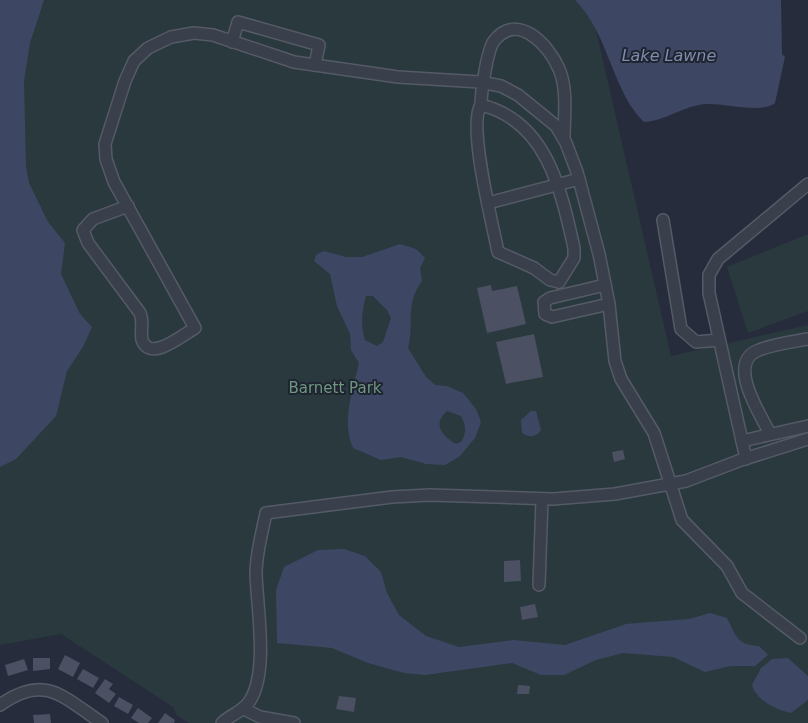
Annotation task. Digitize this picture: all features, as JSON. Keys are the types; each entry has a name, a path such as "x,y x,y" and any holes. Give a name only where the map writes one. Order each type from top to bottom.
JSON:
{"street":[{"path":"232,42 238,22 319,45 315,65"},
{"path":"560,282 550,280 534,268 498,252 476,129 476,114 492,43 503,31 521,29 536,36 549,51 559,70 563,83 564,140"},
{"path":"128,206 86,224 83,230 88,243 140,313 144,322 142,339 151,348 163,348 195,328 128,206 114,182 106,159 105,144 125,81 134,61 148,48 178,36 194,33 213,35 294,62 398,77 482,94 499,111 530,132 543,151 558,186 574,248 574,258 560,282 566,314"},
{"path":"482,94 501,86 518,95 556,126 564,140 579,179 609,304 615,361 618,370 654,433 682,520 691,532 727,566 742,593 800,638"},
{"path":"488,203 579,179"},
{"path":"746,459 708,286 713,265 808,184"},
{"path":"663,220 681,329 696,342 719,340"},
{"path":"605,285 563,295 544,302 543,308 545,314 552,317 609,304"},
{"path":"770,434 752,403 743,367 745,362 757,350 808,339"},
{"path":"742,440 808,426"},
{"path":"222,723 244,709 256,689 260,617 256,573 257,556 266,513 352,501 430,495 542,499 595,496 671,484 705,475 746,459 808,439"},
{"path":"539,585 542,499"},
{"path":"0,705 12,696 34,690 52,690 102,723"},
{"path":"244,709 260,718 294,723"}],"green space":[{"name":"Barnett Park","path":"0,0 589,0 671,356 808,325 808,723 189,723 177,716 173,707 61,634 0,645"},
{"path":"808,234 808,311 748,333 727,267"}],"water":[{"path":"0,0 44,0 30,43 24,81 26,167 29,183 48,222 65,243 61,274 80,314 92,327 83,347 67,371 56,416 16,459 0,467"},
{"name":"Lake Lawne","path":"575,0 781,0 782,54 785,57 775,103 761,108 714,104 699,105 660,119 644,122 624,95 596,29"},
{"path":"400,244 416,249 425,258 420,268 422,281 413,298 408,348 426,377 435,385 447,386 463,393 476,409 481,422 475,438 460,456 445,465 426,464 401,457 381,460 353,448 348,427 348,416 359,363 351,350 350,334 337,306 330,274 314,261 316,255 324,251 346,257 362,257","holes":["366,296 373,296 387,310 391,318 383,342 377,346 365,340 363,334 362,318","447,411 461,416 464,423 464,435 461,442 456,444 441,429 440,421"]},
{"path":"531,411 536,411 541,430 537,434 530,436 522,433 521,420"},
{"path":"344,549 365,556 381,572 387,593 399,615 426,636 459,647 513,640 565,645 626,624 689,619 710,613 727,618 738,638 746,644 759,646 768,655 755,666 731,666 705,672 673,657 623,653 596,660 564,675 541,675 512,663 425,675 404,673 368,663 332,648 277,643 276,590 284,567 318,550"},
{"path":"788,658 808,676 808,700 791,713 767,704 754,690 752,685 761,668 772,659"}],"building":[{"path":"491,285 492,291 517,286 526,324 487,333 477,288"},
{"path":"534,334 543,377 506,384 496,342"},
{"path":"623,450 625,459 614,462 612,452"},
{"path":"520,560 521,581 504,582 504,561"},
{"path":"535,604 538,617 522,620 520,607"},
{"path":"65,655 80,663 73,677 58,669"},
{"path":"33,658 50,658 50,669 33,671"},
{"path":"24,659 28,670 8,676 5,665"},
{"path":"83,669 99,678 93,688 77,679"},
{"path":"105,679 113,684 109,689 116,694 109,703 95,693"},
{"path":"518,685 530,686 529,694 517,694"},
{"path":"339,696 356,698 354,712 336,709"},
{"path":"119,697 133,705 128,714 114,706"},
{"path":"138,708 152,718 148,723 139,723 131,718"},
{"path":"165,713 175,720 174,723 158,723"},
{"path":"50,714 51,723 34,723 33,715"}]}
